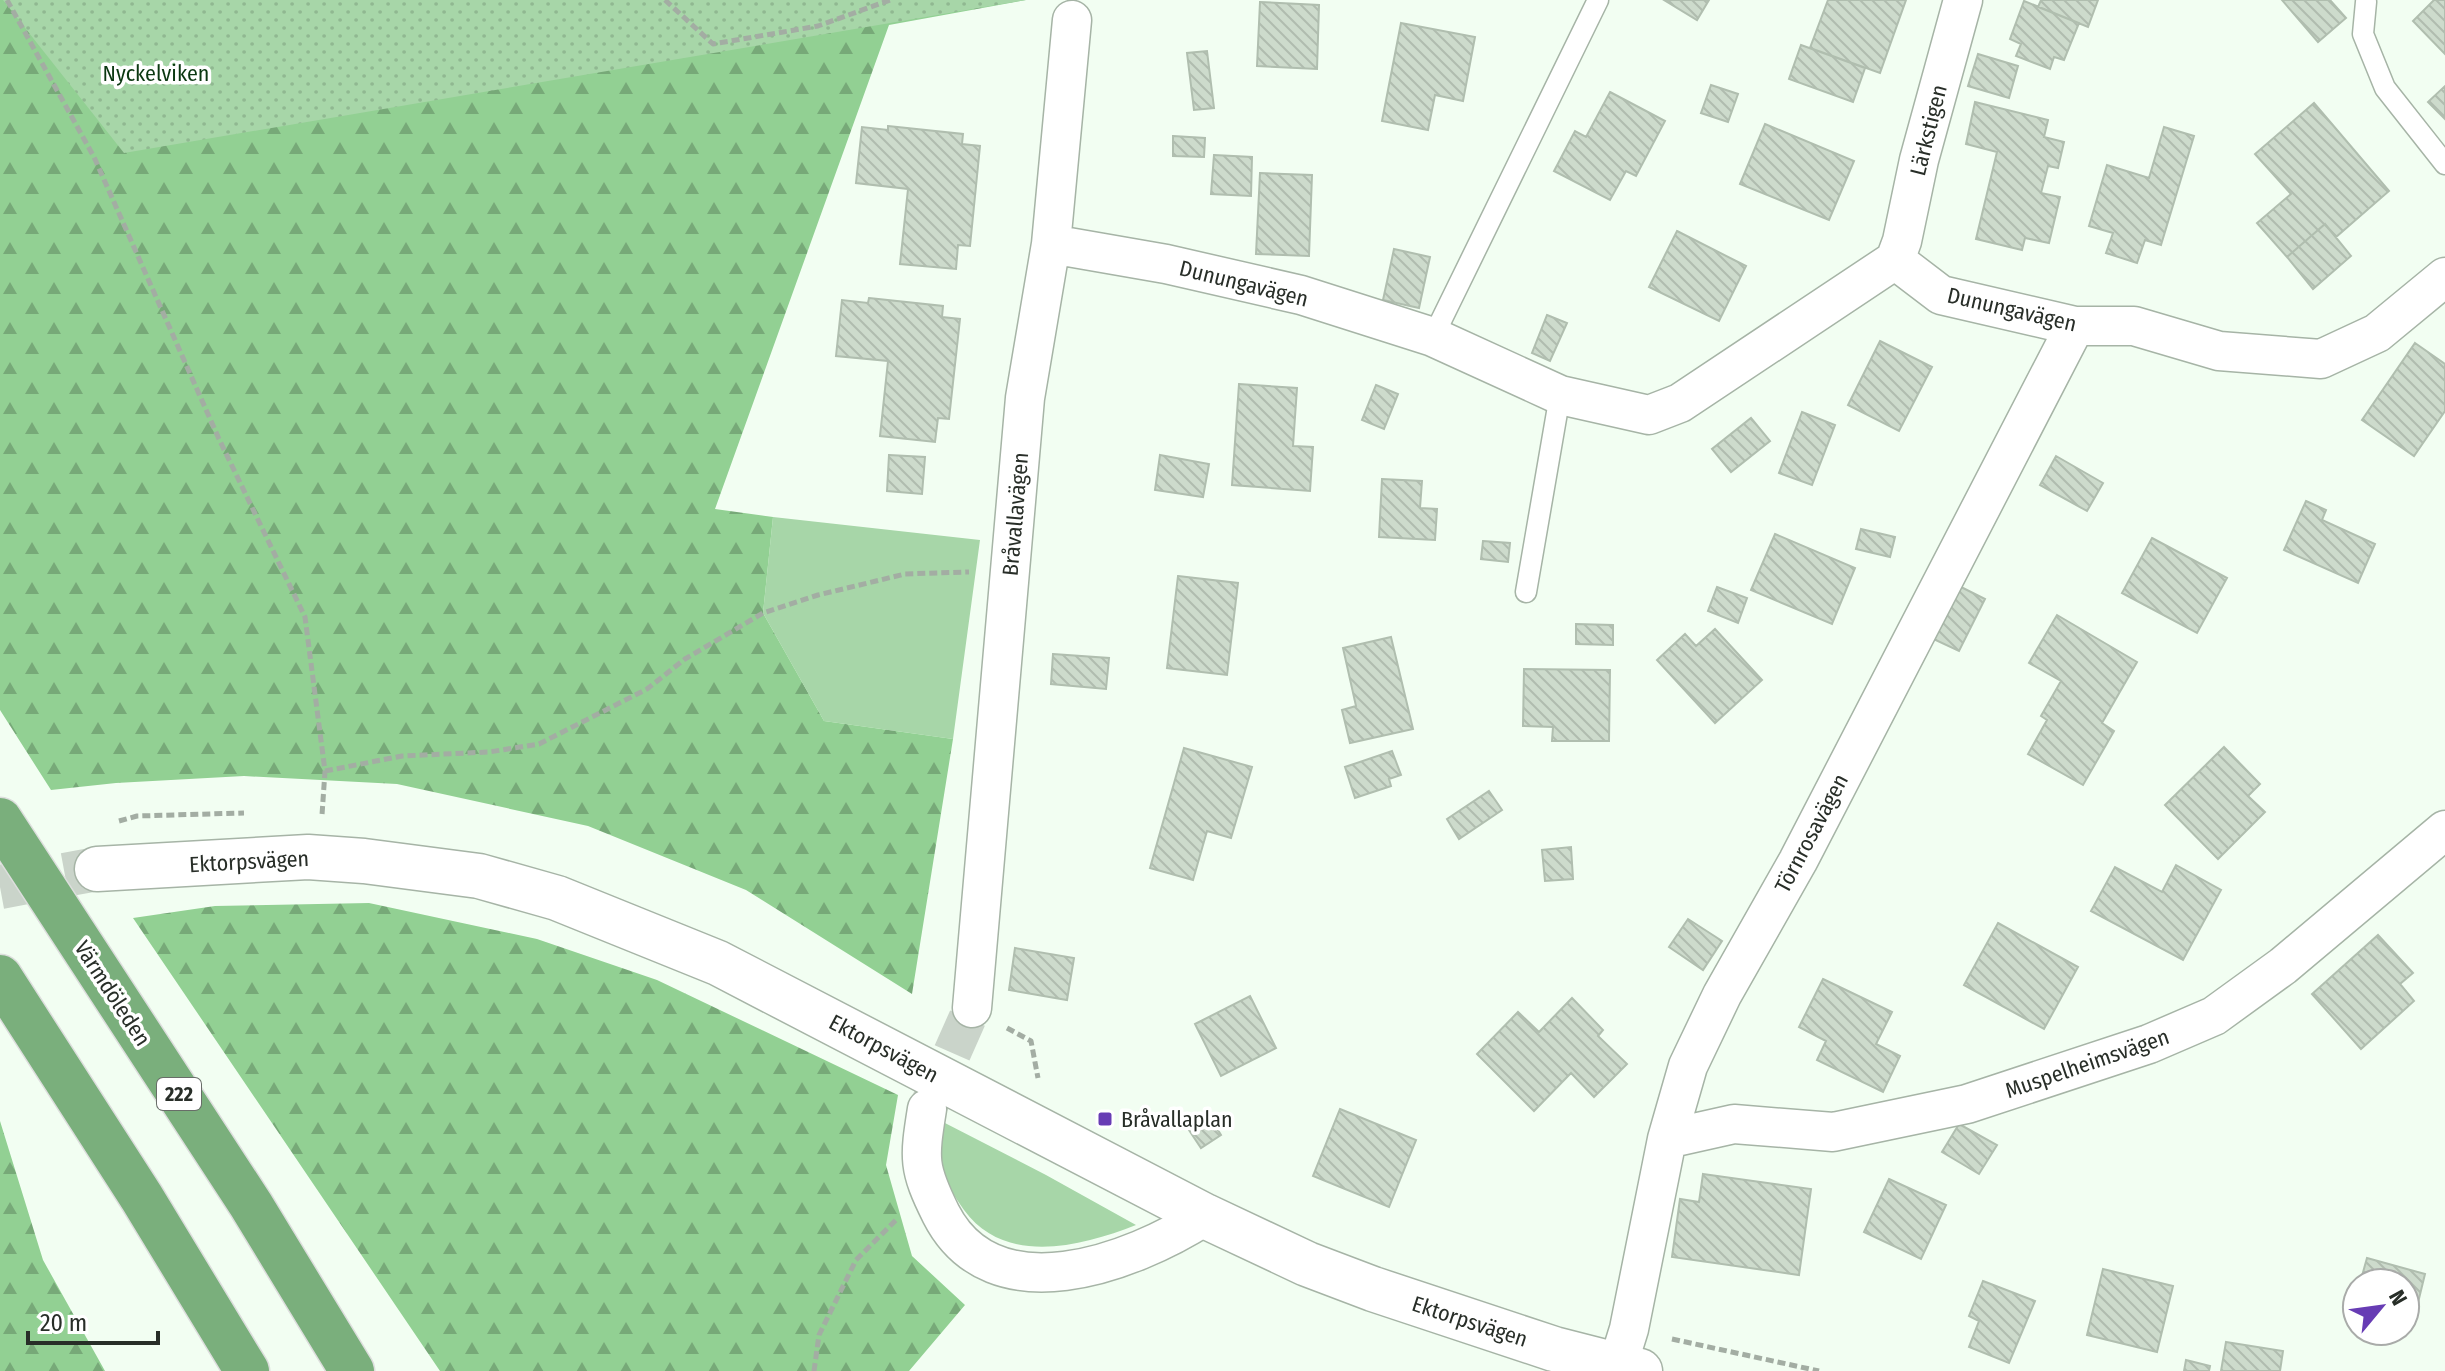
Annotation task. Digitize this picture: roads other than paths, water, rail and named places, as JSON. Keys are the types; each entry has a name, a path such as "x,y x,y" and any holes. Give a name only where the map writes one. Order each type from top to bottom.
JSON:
{"highway":[{"name":"Värmdöleden","path":"0,820 251,1205 352,1371"},
{"path":"0,977 142,1198 247,1371"}],"street":[{"name":"Lärkstigen","path":"1895,260 1963,0"},
{"name":"Bråvallavägen","path":"972,1008 1025,398 1051,244 1072,10"},
{"name":"Dunungavägen","path":"1051,244 1166,264 1301,295 1433,337 1560,395 1649,415 1680,403 1895,260 1941,295 2075,326 2134,326 2219,351 2321,359 2377,333 2445,277"},
{"name":"Törnrosavägen","path":"1624,1369 1667,1139 1688,1066 1722,995 1798,861 2075,326"},
{"name":"Muspelheimsvägen","path":"1667,1139 1734,1124 1833,1132 1967,1104 2149,1044 2214,1016 2283,966 2445,830"},
{"name":"Ektorpsvägen","path":"97,869 308,857 479,876 557,898 718,963 1205,1216 1307,1264 1554,1349 1624,1369"},
{"path":"927,1109 921,1144 922,1168 929,1188 945,1220 968,1251 997,1267 1048,1274 1110,1261 1172,1237 1205,1216"}],"lane":[{"path":"1433,337 1598,0"},
{"path":"2366,2 2363,34 2385,88 2445,164"},
{"path":"1526,592 1560,395"}],"tunnel":[{"path":"0,887 97,869"},
{"path":"929,1105 972,1008"}],"place":[{"name":"Bråvallaplan","path":"1105,1119"}],"park label":[{"name":"Nyckelviken","path":"156,73"}]}
